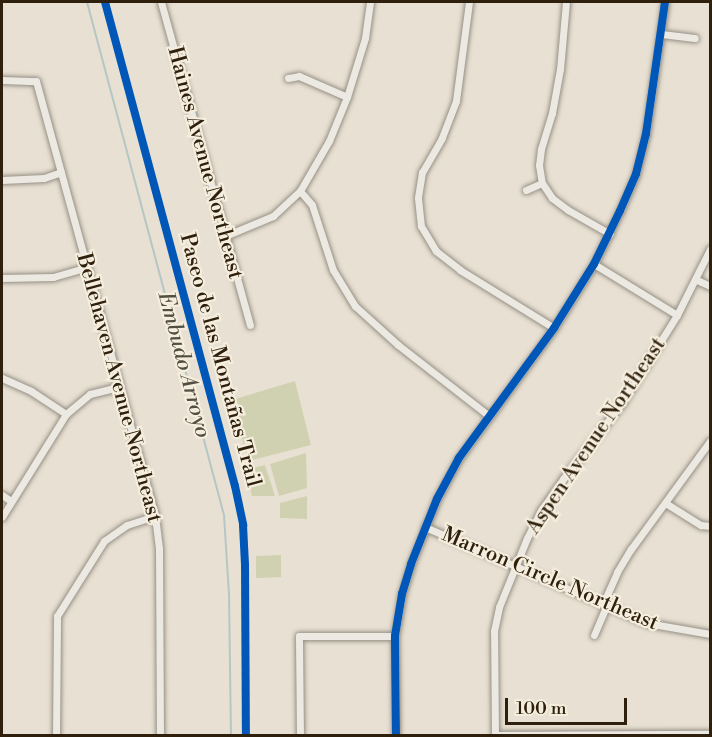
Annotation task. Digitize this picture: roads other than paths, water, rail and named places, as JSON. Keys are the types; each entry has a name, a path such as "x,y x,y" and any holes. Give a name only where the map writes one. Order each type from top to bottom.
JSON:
{"street":[{"name":"Haines Avenue Northeast","path":"161,2 250,325"},
{"path":"225,236 273,216 300,191 329,141 347,97 365,38 370,2"},
{"path":"469,2 456,101 442,138 422,172 418,198 421,226 436,251 460,270 554,328"},
{"path":"566,2 554,102 541,148 539,165 542,183 552,198 610,234"},
{"path":"396,735 395,636 402,594 425,527 456,463 554,328 610,234 636,174 652,102 665,2"},
{"path":"661,34 695,38"},
{"path":"288,78 299,76 347,97"},
{"name":"Bellehaven Avenue Northeast","path":"2,80 36,81 155,516 159,548 160,735"},
{"path":"2,180 44,178 61,172"},
{"path":"526,190 542,183"},
{"path":"300,191 312,206 333,270 355,306 398,345 488,416"},
{"name":"Aspen Avenue Northeast","path":"495,735 494,631 499,607 515,566 542,509 622,403 677,315 711,249"},
{"path":"594,264 677,315"},
{"path":"2,278 53,277 87,267"},
{"path":"697,280 711,286"},
{"path":"2,378 32,391 66,414"},
{"path":"2,517 66,414 90,394 118,387"},
{"path":"594,635 627,557 711,441"},
{"path":"2,495 11,501"},
{"path":"667,504 701,525 711,526"},
{"path":"56,735 57,616 104,541 127,525 155,516"},
{"name":"Marron Circle Northeast","path":"425,527 647,623 711,634"},
{"path":"300,735 299,636 395,636"},
{"path":"495,735 711,734"}],"waterway":[{"name":"Embudo Arroyo","path":"87,2 224,515 229,594 231,736"}]}
